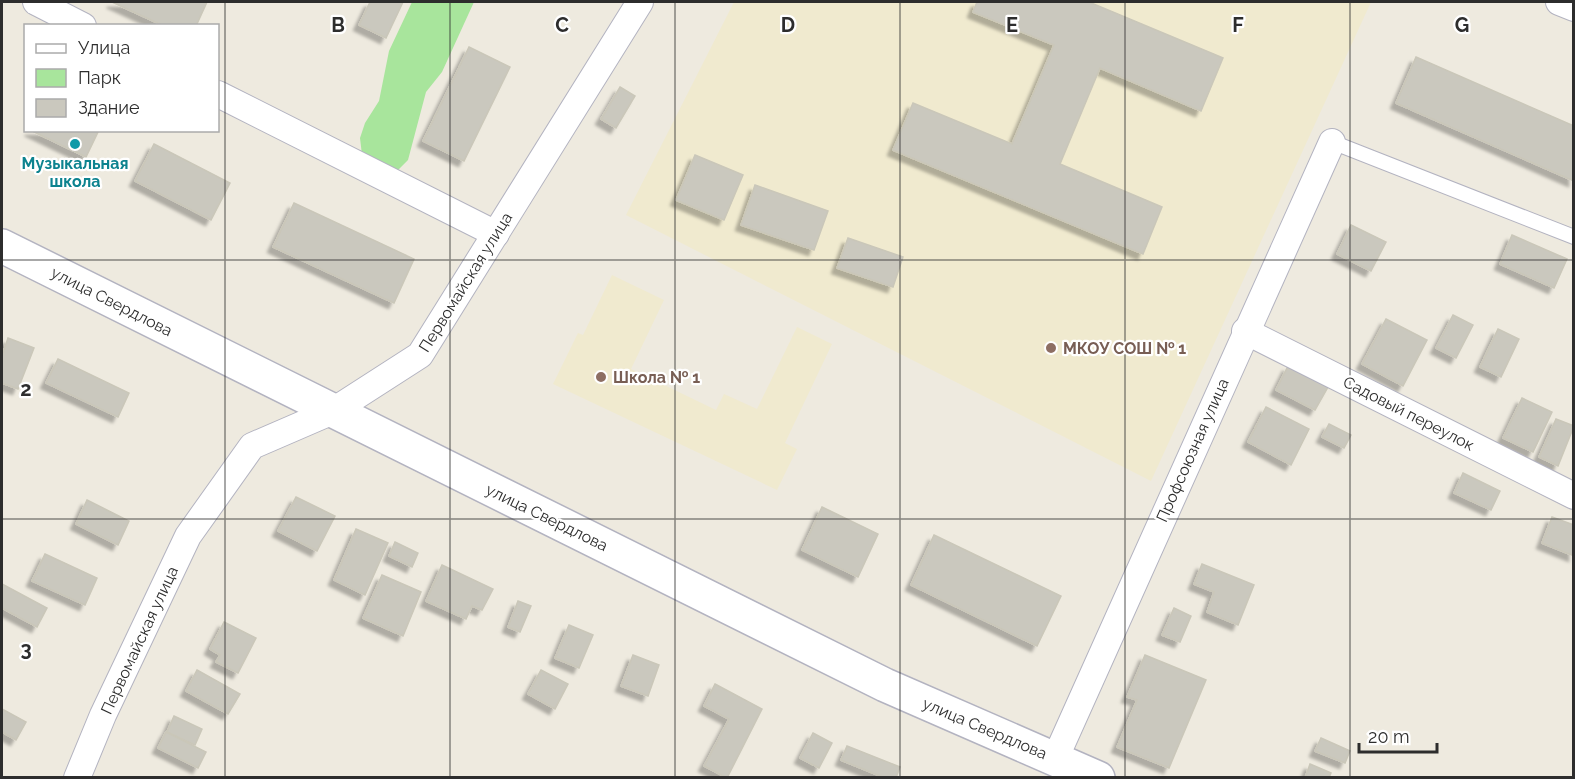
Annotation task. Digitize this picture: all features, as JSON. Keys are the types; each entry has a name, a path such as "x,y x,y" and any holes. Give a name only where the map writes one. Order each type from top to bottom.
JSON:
{"street":[{"path":"36,2 79,24"},
{"name":"Первомайская улица","path":"77,777 188,536 252,446 333,411 420,355 640,2"},
{"path":"1559,2 1574,8"},
{"path":"219,95 495,234"},
{"name":"Профсоюзная улица","path":"1055,759 1245,331 1332,142"},
{"name":"улица Свердлова","path":"2,246 885,685 1098,777"},
{"name":"Садовый переулок","path":"1245,331 1574,496"}],"lane":[{"path":"1332,142 1574,237"}],"shaded area":[{"name":"МКОУ СОШ № 1","path":"734,2 1371,2 1151,481 626,215"},
{"name":"Школа № 1","path":"612,275 664,300 631,369 716,410 724,394 757,409 797,327 832,344 785,443 797,449 777,490 553,384 578,333 583,335"}],"green space":[{"path":"412,2 474,2 442,72 426,92 408,160 396,172 362,155 360,138 365,123 379,101 389,51"}],"building":[{"path":"112,2 207,2 197,24 160,24"},
{"path":"370,2 403,2 386,38 359,25"},
{"path":"977,2 1089,2 1223,58 1201,111 1100,68 1060,164 1162,207 1143,254 893,150 913,103 1012,144 1054,45 973,12"},
{"path":"469,47 510,67 464,161 423,141"},
{"path":"1416,57 1574,126 1574,181 1396,103"},
{"path":"620,87 635,96 616,128 601,119"},
{"name":"Музыкальная школа","path":"34,132 98,132 86,157"},
{"path":"154,144 230,183 211,220 135,181"},
{"path":"695,155 743,175 724,220 676,200"},
{"path":"755,185 828,211 814,250 741,225"},
{"path":"294,203 414,259 394,303 273,247"},
{"path":"1351,225 1386,242 1371,271 1337,254"},
{"path":"1512,235 1567,259 1554,288 1500,264"},
{"path":"848,238 903,257 893,287 837,268"},
{"path":"1453,315 1473,325 1456,358 1436,348"},
{"path":"1386,319 1427,340 1403,386 1362,364"},
{"path":"1498,329 1519,339 1501,377 1480,367"},
{"path":"8,338 34,348 18,389 2,383 2,356"},
{"path":"58,359 129,393 118,417 46,383"},
{"path":"1288,366 1328,387 1315,410 1276,390"},
{"path":"1522,398 1552,412 1533,452 1503,438"},
{"path":"1266,407 1309,429 1291,465 1248,442"},
{"path":"1556,419 1574,426 1558,466 1539,457"},
{"path":"1329,424 1351,435 1344,448 1322,437"},
{"path":"1463,473 1500,491 1491,510 1454,493"},
{"path":"296,497 335,516 317,551 278,531"},
{"path":"87,500 129,521 118,545 76,524"},
{"path":"822,507 878,534 858,577 802,550"},
{"path":"1552,517 1574,525 1574,556 1542,543"},
{"path":"356,529 388,543 365,595 334,580"},
{"path":"934,535 1061,596 1037,646 911,585"},
{"path":"395,542 418,553 412,567 389,556"},
{"path":"45,554 97,578 85,605 32,581"},
{"path":"1202,564 1254,585 1238,625 1207,612 1214,592 1194,584"},
{"path":"442,565 493,589 482,610 472,606 466,619 426,601"},
{"path":"382,575 421,592 403,636 363,618"},
{"path":"2,584 47,608 37,627 2,608"},
{"path":"518,601 531,606 520,632 508,627"},
{"path":"1174,608 1191,616 1180,642 1162,635"},
{"path":"224,622 256,638 238,673 216,662 220,655 210,649"},
{"path":"569,625 593,635 579,668 555,658"},
{"path":"633,655 659,665 648,696 621,686"},
{"path":"1145,655 1206,680 1169,768 1117,747 1137,700 1127,697"},
{"path":"197,670 240,694 228,714 186,691"},
{"path":"541,670 568,684 555,709 528,694"},
{"path":"715,684 762,709 727,778 704,766 729,719 704,706"},
{"path":"2,709 26,722 16,740 2,732"},
{"path":"174,716 202,729 195,745 167,732"},
{"path":"166,732 206,752 198,768 158,748"},
{"path":"813,733 832,743 819,768 800,758"},
{"path":"1321,738 1350,751 1345,763 1315,751"},
{"path":"847,746 900,767 896,778 885,778 841,760"},
{"path":"1310,764 1331,773 1329,778 1305,778"}],"place":[{"name":"Музыкальная школа","path":"75,144"},
{"name":"МКОУ СОШ № 1","path":"1051,348"},
{"name":"Школа № 1","path":"601,377"}]}
